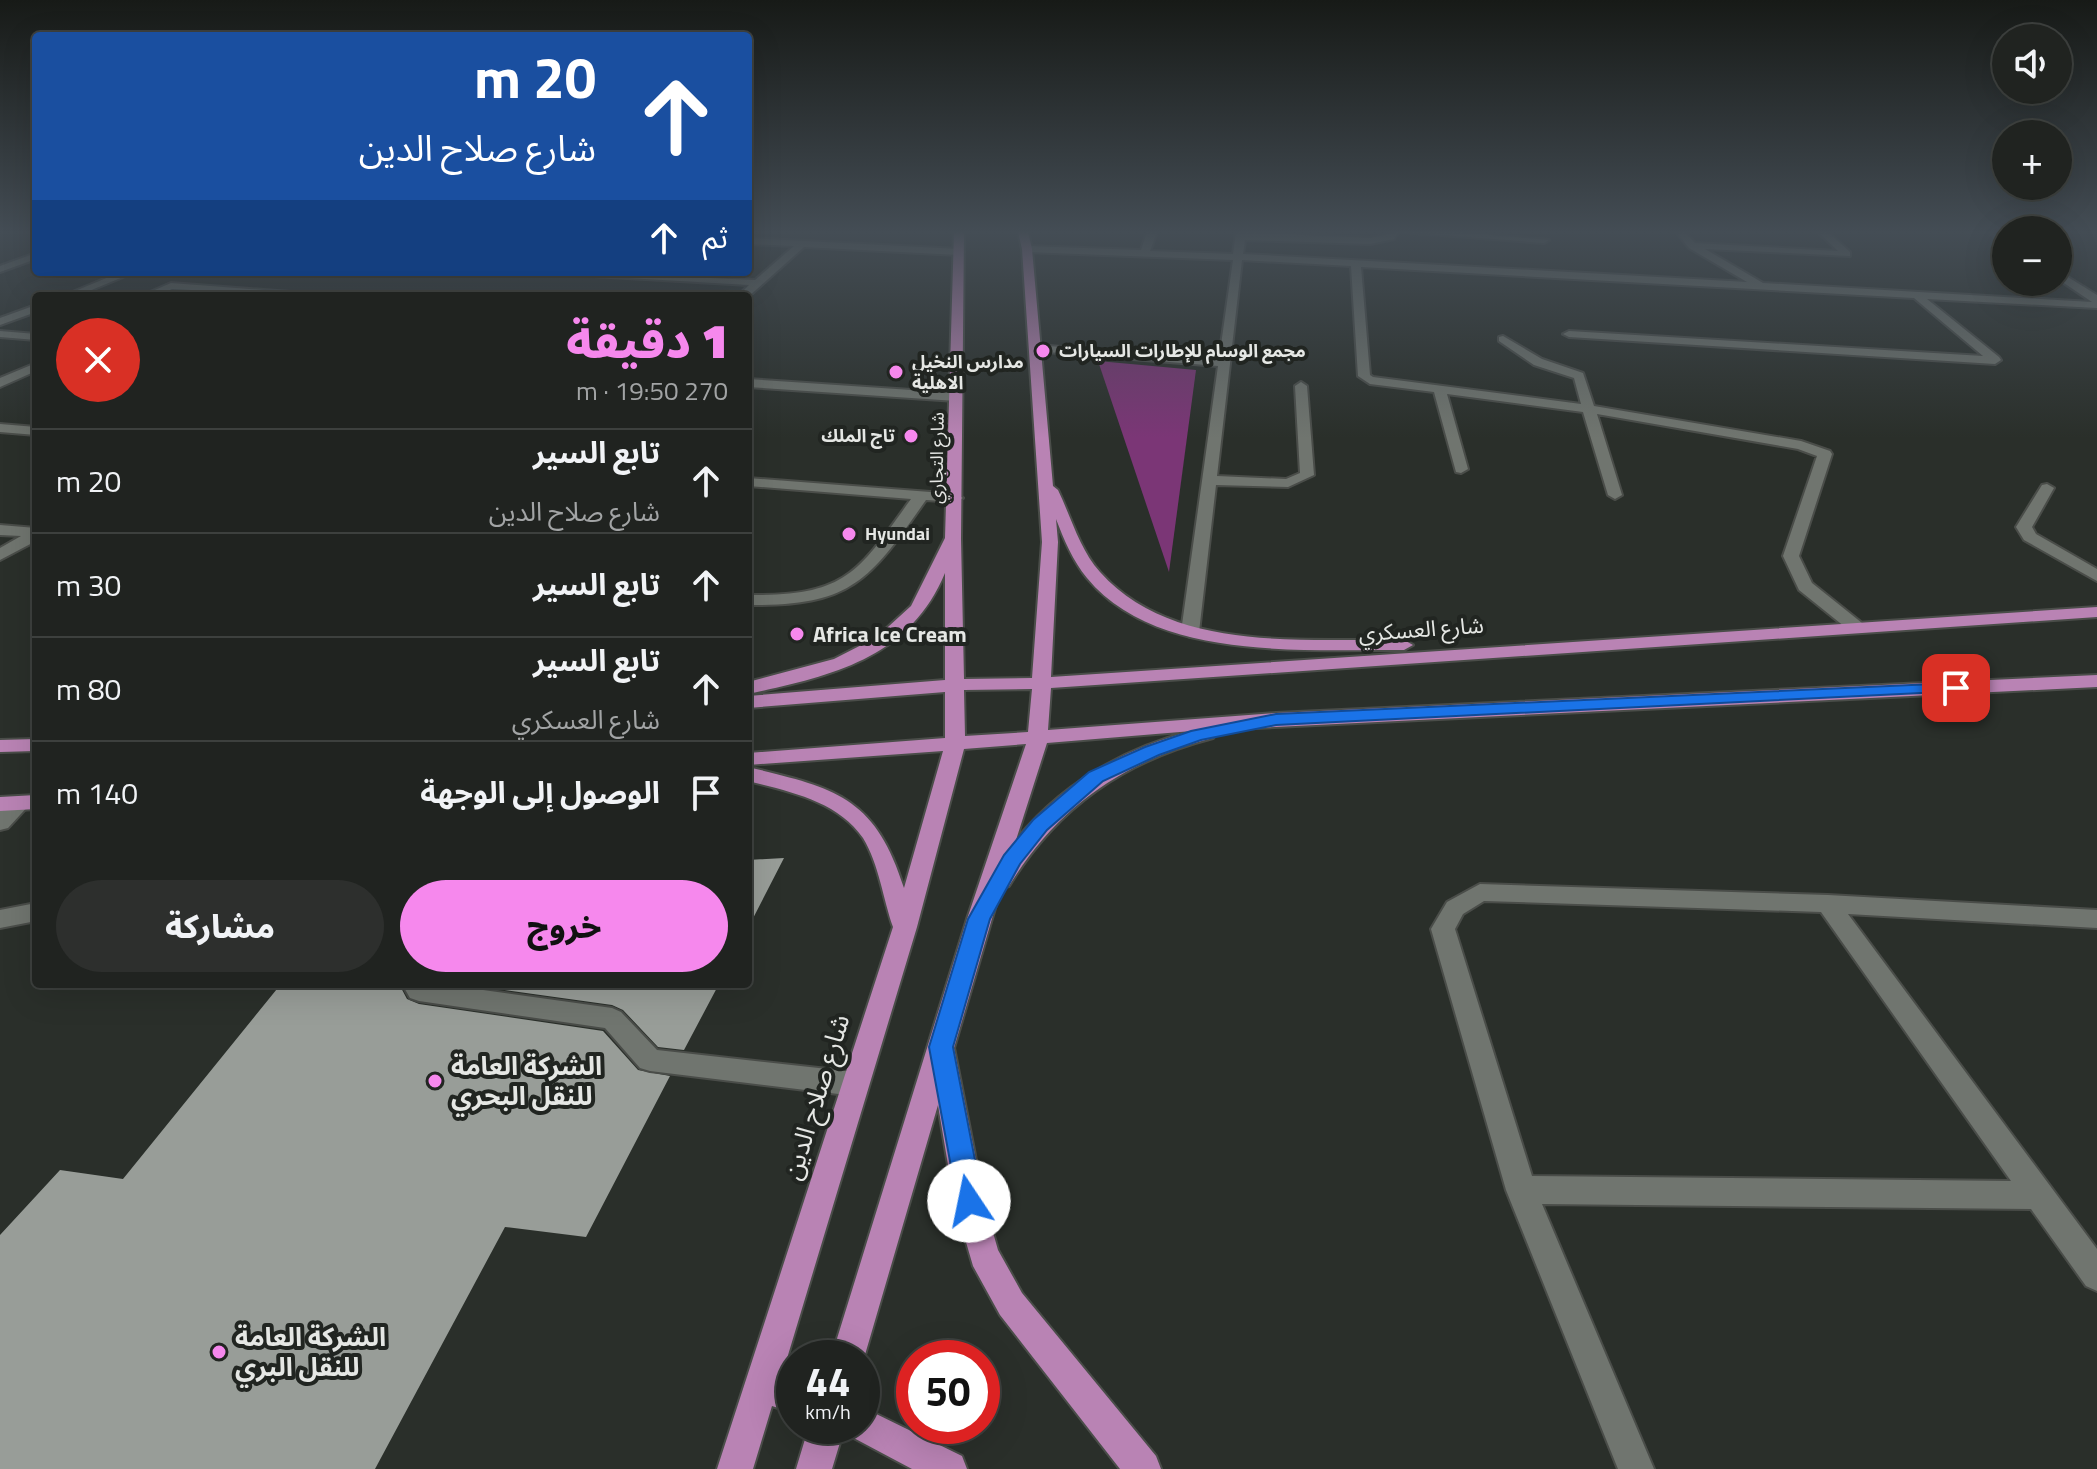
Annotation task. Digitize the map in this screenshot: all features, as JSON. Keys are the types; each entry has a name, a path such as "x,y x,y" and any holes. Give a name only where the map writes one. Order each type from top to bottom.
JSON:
{"main road":[{"name":"شارع التجاري","path":"955,744 953,535 958,301"},
{"path":"853,1340 979,919 1038,738 1050,542 1031,301"},
{"path":"1045,476 1086,565 1096,578 1134,610 1150,619 1190,632 1257,640 1511,649"},
{"path":"752,687 834,666 888,637 910,619 926,597 953,535"},
{"name":"شارع العسكري","path":"752,702 955,685 1040,683 2097,612"},
{"path":"752,759 1276,719 2097,681"},
{"path":"979,919 1012,860 1040,825 1096,777 1152,751 1197,735 1276,719"},
{"name":"شارع صلاح الدين","path":"791,1340 855,1084 905,927 955,744"},
{"path":"0,746 32,745"},
{"path":"752,775 810,789 841,805 871,833 905,927"},
{"path":"941,1047 969,1201 984,1255 1011,1304 1143,1469"},
{"name":"شارع صلاح الدين","path":"735,1469 776,1394"},
{"path":"880,1433 949,1469"},
{"path":"814,1469 822,1444"}],"street":[{"path":"1190,632 1232,301"},
{"path":"1359,301 1364,376 1378,381 1591,409 1801,445 1825,454 1791,556 1805,586 1856,627"},
{"path":"1569,334 1995,360 1923,301"},
{"path":"2045,301 2097,302"},
{"path":"1,332 32,311"},
{"path":"1,332 32,336"},
{"path":"1503,339 1538,362 1579,376 1615,495"},
{"path":"1035,348 1224,363"},
{"path":"0,383 32,369"},
{"path":"752,383 956,397"},
{"path":"1209,480 1288,483 1307,475 1301,386"},
{"path":"1439,388 1461,469"},
{"path":"0,428 32,431"},
{"path":"752,482 956,498"},
{"path":"2047,488 2024,527 2030,537 2097,576"},
{"path":"752,600 798,599 836,592 868,569 921,496"},
{"path":"0,530 32,533"},
{"path":"0,555 32,535"},
{"path":"0,823 19,803"},
{"path":"1636,1469 1521,1190 1443,929 1455,908 1480,892 1828,904 2097,919"},
{"path":"1828,904 2097,1275"},
{"path":"0,919 32,913"},
{"path":"417,988 419,991 612,1019 650,1060 855,1084"},
{"path":"1521,1190 2041,1195"}],"shaded area":[{"path":"1098,361 1196,370 1169,572"}],"building":[{"path":"784,858 752,920 752,860"},
{"path":"278,988 401,988 407,999 419,1004 603,1031 638,1070 670,1076 586,1237 505,1227 375,1469 0,1469 0,1235 60,1170 123,1179"},
{"path":"491,988 717,988 684,1050 658,1047 623,1010 612,1005"}],"place":[{"name":"مجمع الوسام للإطارات السيارات","path":"1043,351"},
{"name":"مدارس النخيل الاهلية","path":"896,372"},
{"name":"تاج الملك","path":"911,436"},
{"name":"Hyundai","path":"849,534"},
{"name":"Africa Ice Cream","path":"797,634"},
{"name":"الشركة العامة للنقل البحري","path":"435,1081"},
{"name":"الشركة العامة للنقل البري","path":"219,1352"}],"route":[{"path":"969,1201 941,1047 979,919 1012,860 1040,825 1096,777 1152,751 1197,735 1276,719 1956,688"}]}
